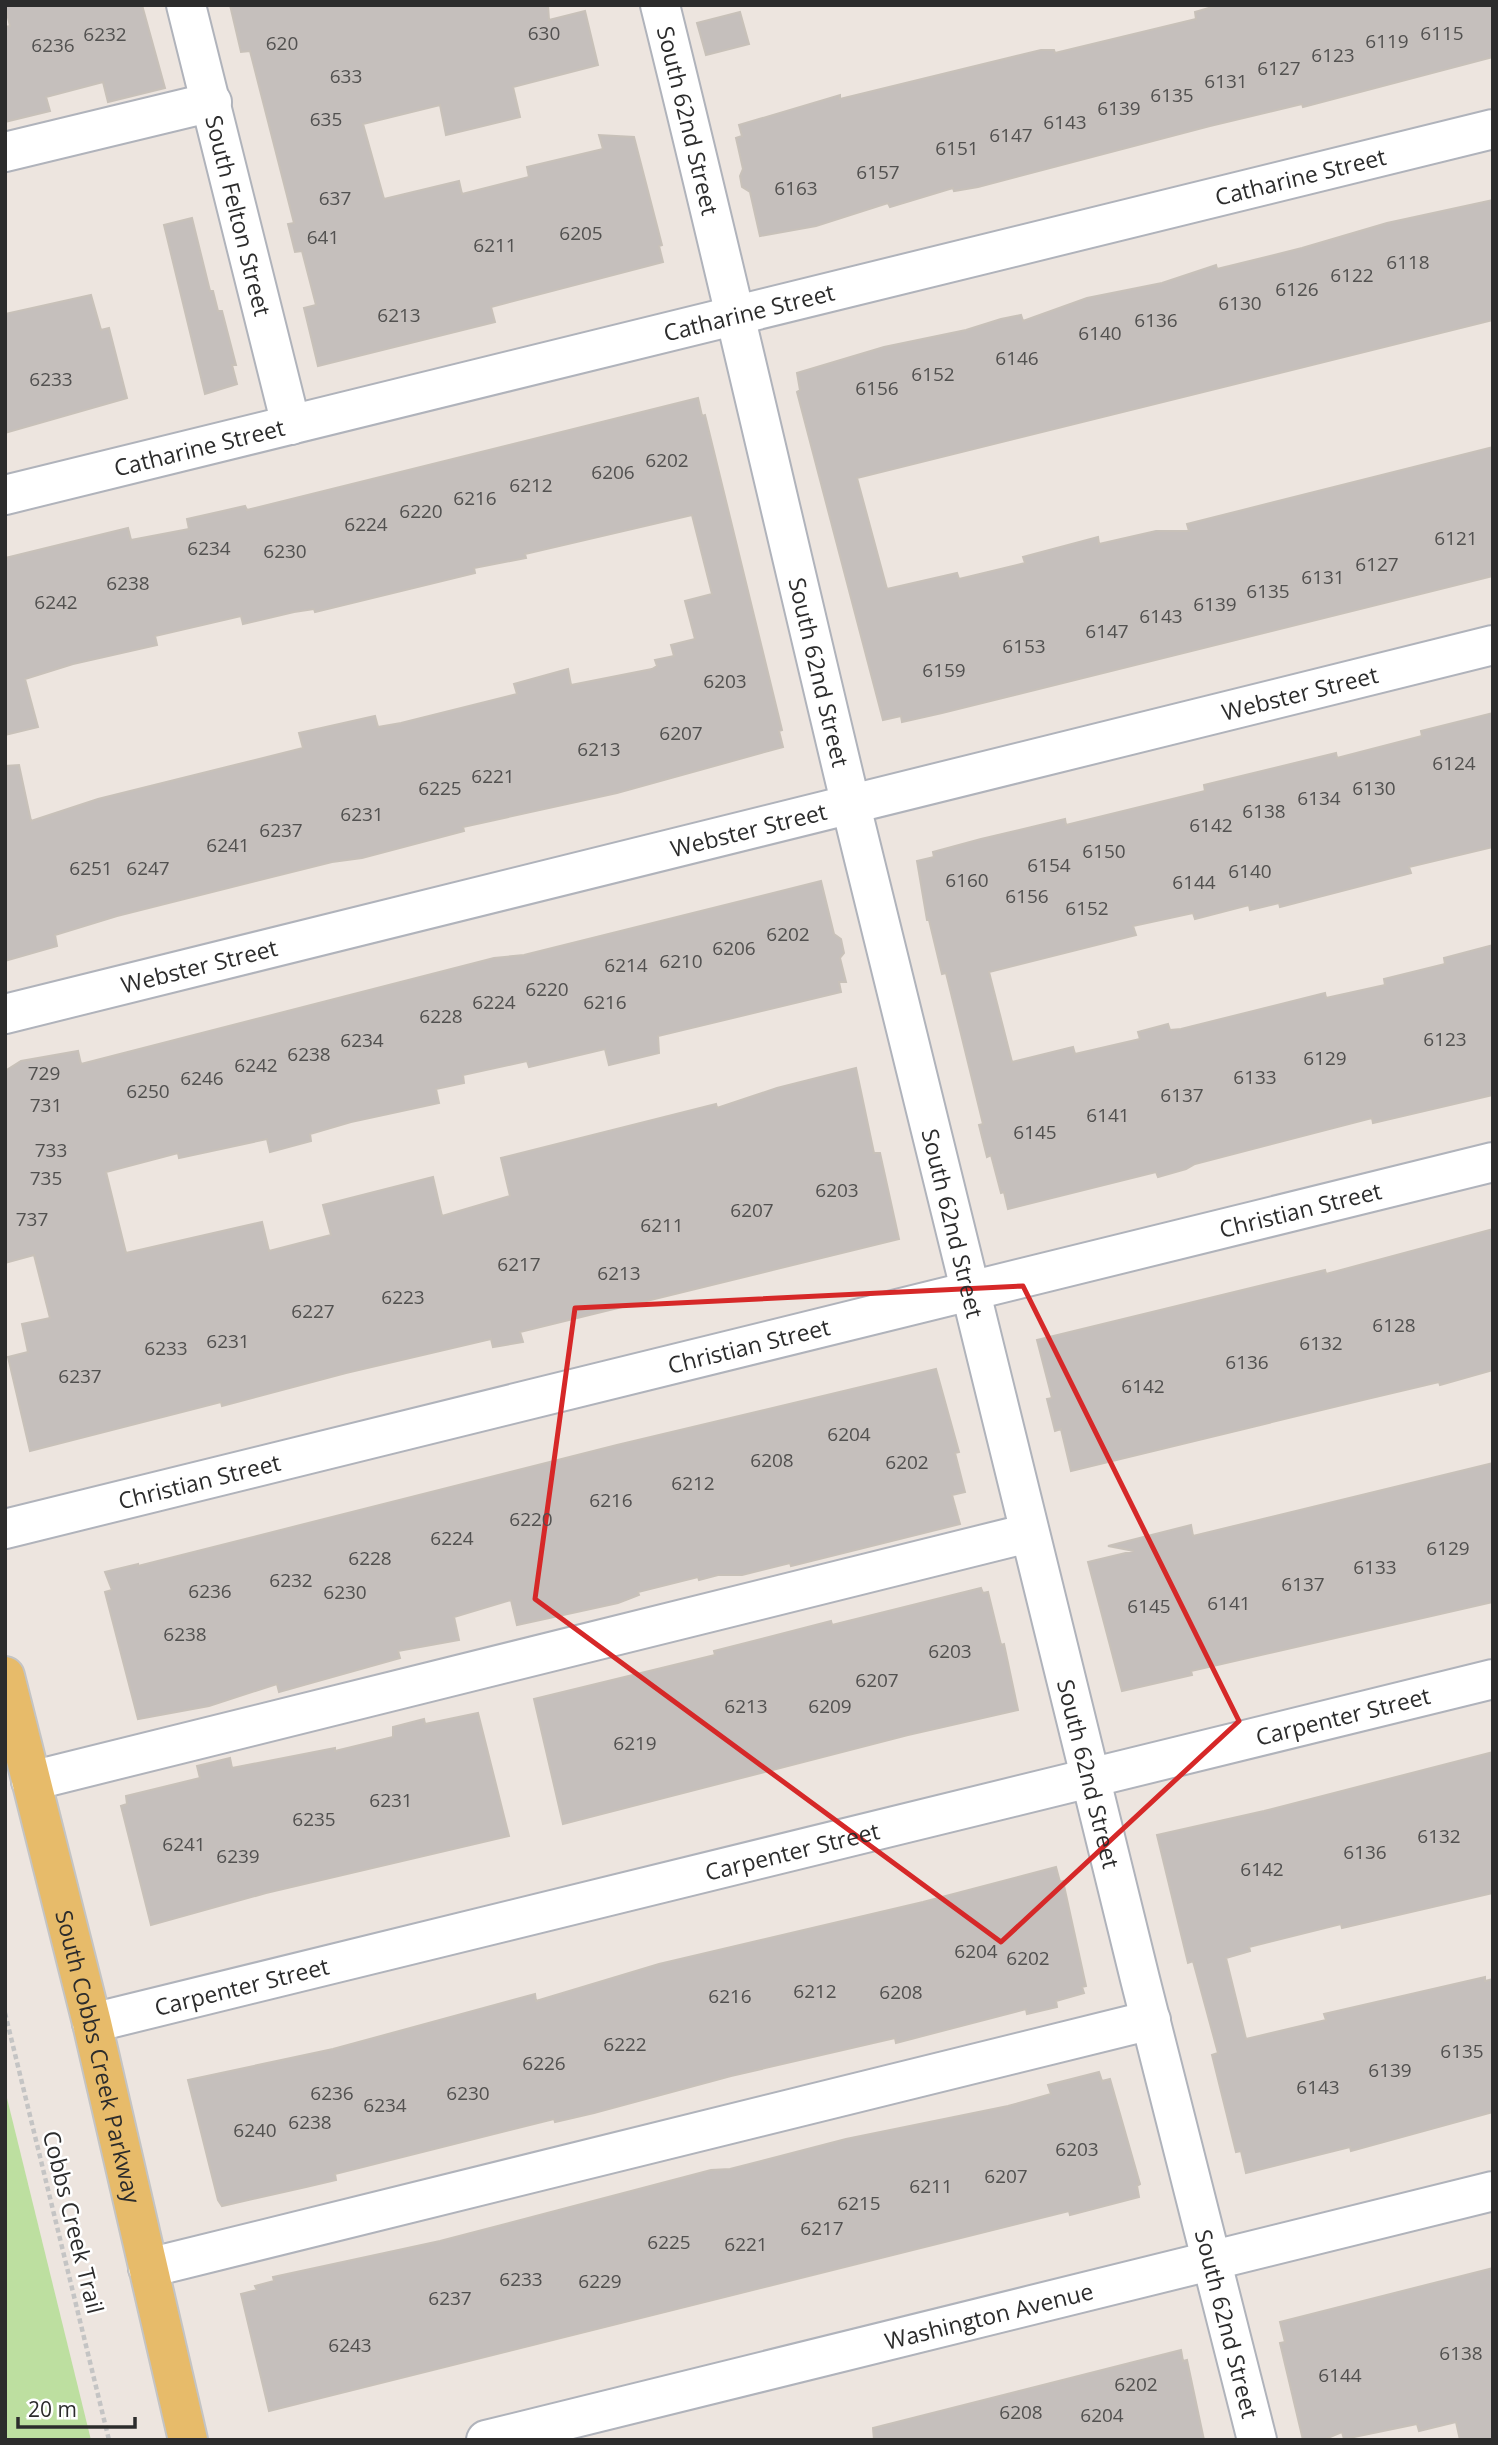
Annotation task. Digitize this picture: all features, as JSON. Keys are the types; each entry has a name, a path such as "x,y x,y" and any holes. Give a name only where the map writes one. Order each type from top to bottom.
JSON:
{"main road":[{"name":"South Cobbs Creek Parkway","path":"5,1676 92,2023 188,2440"}],"street":[{"name":"South Felton Street","path":"186,5 291,425"},
{"name":"South 62nd Street","path":"660,5 1029,1533 1257,2440"},
{"path":"5,152 212,102"},
{"name":"Catharine Street","path":"5,495 1493,129"},
{"name":"Webster Street","path":"5,1014 1493,645"},
{"name":"Christian Street","path":"5,1529 1493,1162"},
{"path":"31,1781 1029,1533"},
{"name":"Carpenter Street","path":"92,2023 1089,1776 1493,1679"},
{"path":"148,2268 1151,2020"},
{"name":"Washington Avenue","path":"486,2440 1493,2191"}],"path":[{"name":"Cobbs Creek Trail","path":"5,2012 109,2440"}],"highlighted area":[{"path":"1023,1286 1239,1721 1001,1942 535,1599 575,1308"}],"green space":[{"path":"5,2090 91,2440 5,2440"}],"building":[{"path":"5,5 142,5 165,88 108,102 103,82 46,97 50,111 5,122 5,27 10,26"},
{"path":"230,5 548,5 549,20 585,11 598,65 513,87 520,117 446,135 440,105 363,124 384,199 459,181 462,194 529,177 527,167 603,149 599,135 634,137 662,245 659,246 663,262 491,307 495,322 318,366 304,308 316,305 302,251 295,252 288,224 294,223 250,51 241,52"},
{"path":"1219,5 1493,5 1493,57 1303,107 1302,104 1210,126 978,187 954,191 953,188 890,207 888,203 816,226 760,236 750,192 742,187 740,176 743,169 736,138 742,136 739,125 840,95 840,99 1041,50 1054,50 1055,53 1196,19 1195,12"},
{"path":"740,12 749,44 706,55 697,23"},
{"path":"1493,200 1493,320 857,478 887,589 957,573 959,579 1025,563 1023,557 1098,537 1099,544 1156,531 1189,531 1187,524 1493,447 1493,576 942,713 902,722 901,716 883,720 797,392 800,390 797,373 884,347 1021,315 1023,321 1087,298 1162,283 1216,265 1217,269 1387,223"},
{"path":"192,218 210,291 213,291 218,311 222,311 236,365 232,365 237,384 205,394 164,225"},
{"path":"91,295 101,330 109,328 127,398 5,433 5,314"},
{"path":"698,398 702,416 705,415 782,730 779,731 783,747 617,793 463,827 464,831 362,858 332,862 117,916 55,935 57,946 5,961 5,766 19,765 31,821 98,799 303,748 299,733 375,716 378,727 401,723 517,694 514,684 568,669 571,685 652,669 657,666 655,660 674,656 671,645 695,639 685,601 712,594 692,515 525,554 526,558 474,568 475,573 315,612 314,609 294,612 243,624 241,616 155,636 157,645 73,664 25,679 38,727 5,735 5,558 128,528 131,540 189,529 187,519 245,506 247,510"},
{"path":"1493,713 1493,847 1409,867 1411,873 1280,907 1279,903 1250,910 1249,905 1195,919 1193,913 1133,926 1136,935 989,972 1012,1062 1073,1047 1075,1054 1140,1039 1138,1032 1168,1024 1170,1030 1181,1029 1325,993 1326,998 1385,985 1384,979 1445,964 1444,958 1493,945 1493,1095 1373,1123 1372,1118 1195,1164 1158,1177 1156,1172 1008,1209 991,1155 987,1157 979,1125 983,1124 946,973 942,974 927,920 917,861 934,857 933,852 981,839 1065,819 1066,825 1205,791 1204,785 1336,753 1337,758 1422,736 1421,731"},
{"path":"821,881 834,934 841,939 844,953 840,958 846,982 839,982 841,992 658,1036 659,1053 609,1065 605,1049 529,1067 527,1061 463,1075 464,1083 436,1089 439,1103 351,1122 310,1134 311,1141 270,1152 267,1139 179,1158 178,1153 106,1172 126,1253 262,1222 269,1251 331,1235 323,1205 433,1177 442,1216 510,1196 501,1158 716,1104 717,1108 777,1088 856,1068 874,1153 880,1153 899,1239 520,1332 523,1342 493,1347 491,1339 222,1406 221,1402 30,1451 8,1357 28,1352 22,1324 50,1318 34,1255 5,1263 5,1071 21,1061 78,1051 81,1064 494,958 524,955"},
{"path":"1493,1229 1493,1370 1440,1385 1439,1382 1071,1471 1061,1429 1055,1431 1047,1399 1052,1398 1037,1340 1325,1270 1326,1274"},
{"path":"936,1369 959,1452 955,1453 965,1492 952,1495 960,1524 791,1566 790,1563 742,1575 718,1575 699,1580 698,1577 638,1592 639,1595 618,1603 517,1625 511,1600 454,1617 459,1640 398,1651 400,1658 279,1692 277,1684 209,1706 138,1719 105,1592 112,1590 105,1572"},
{"path":"1493,1463 1493,1602 1191,1671 1192,1675 1122,1691 1088,1562 1134,1551 1108,1546 1191,1525 1193,1536"},
{"path":"981,1588 983,1593 988,1592 1001,1645 1004,1644 1018,1710 908,1735 563,1824 534,1699 715,1655 714,1651 831,1621 832,1625"},
{"path":"478,1713 509,1836 266,1893 151,1925 121,1806 127,1804 126,1796 200,1778 197,1766 230,1758 232,1768 335,1748 335,1751 393,1737 393,1727 424,1719 425,1724"},
{"path":"1493,1752 1493,1893 1342,1928 1341,1924 1249,1947 1250,1951 1226,1958 1246,2039 1326,2020 1324,2014 1485,1977 1485,1981 1493,1979 1493,2112 1351,2151 1350,2147 1246,2173 1241,2151 1236,2152 1212,2055 1218,2053 1193,1961 1188,1963 1157,1835 1264,1811"},
{"path":"1056,1867 1060,1882 1063,1881 1086,1986 1082,1987 1084,1993 1056,2001 1057,2007 1027,2014 1026,2009 896,2043 895,2038 731,2076 594,2113 555,2122 554,2119 335,2174 336,2180 306,2187 222,2206 218,2200 188,2080 333,2049 535,1994 536,2001 659,1964 923,1902"},
{"path":"1099,2072 1102,2081 1110,2079 1140,2184 1137,2186 1139,2197 1070,2215 1069,2211 269,2411 241,2294 257,2290 255,2286 274,2281 273,2277 440,2241 711,2170 730,2169 846,2139 1008,2106 1051,2094 1048,2085"},
{"path":"1493,2268 1493,2440 1460,2440 1456,2422 1419,2431 1417,2424 1344,2439 1342,2432 1323,2440 1303,2440 1280,2343 1285,2342 1280,2322"},
{"path":"1181,2350 1183,2361 1187,2360 1204,2440 874,2440 873,2428"}]}
